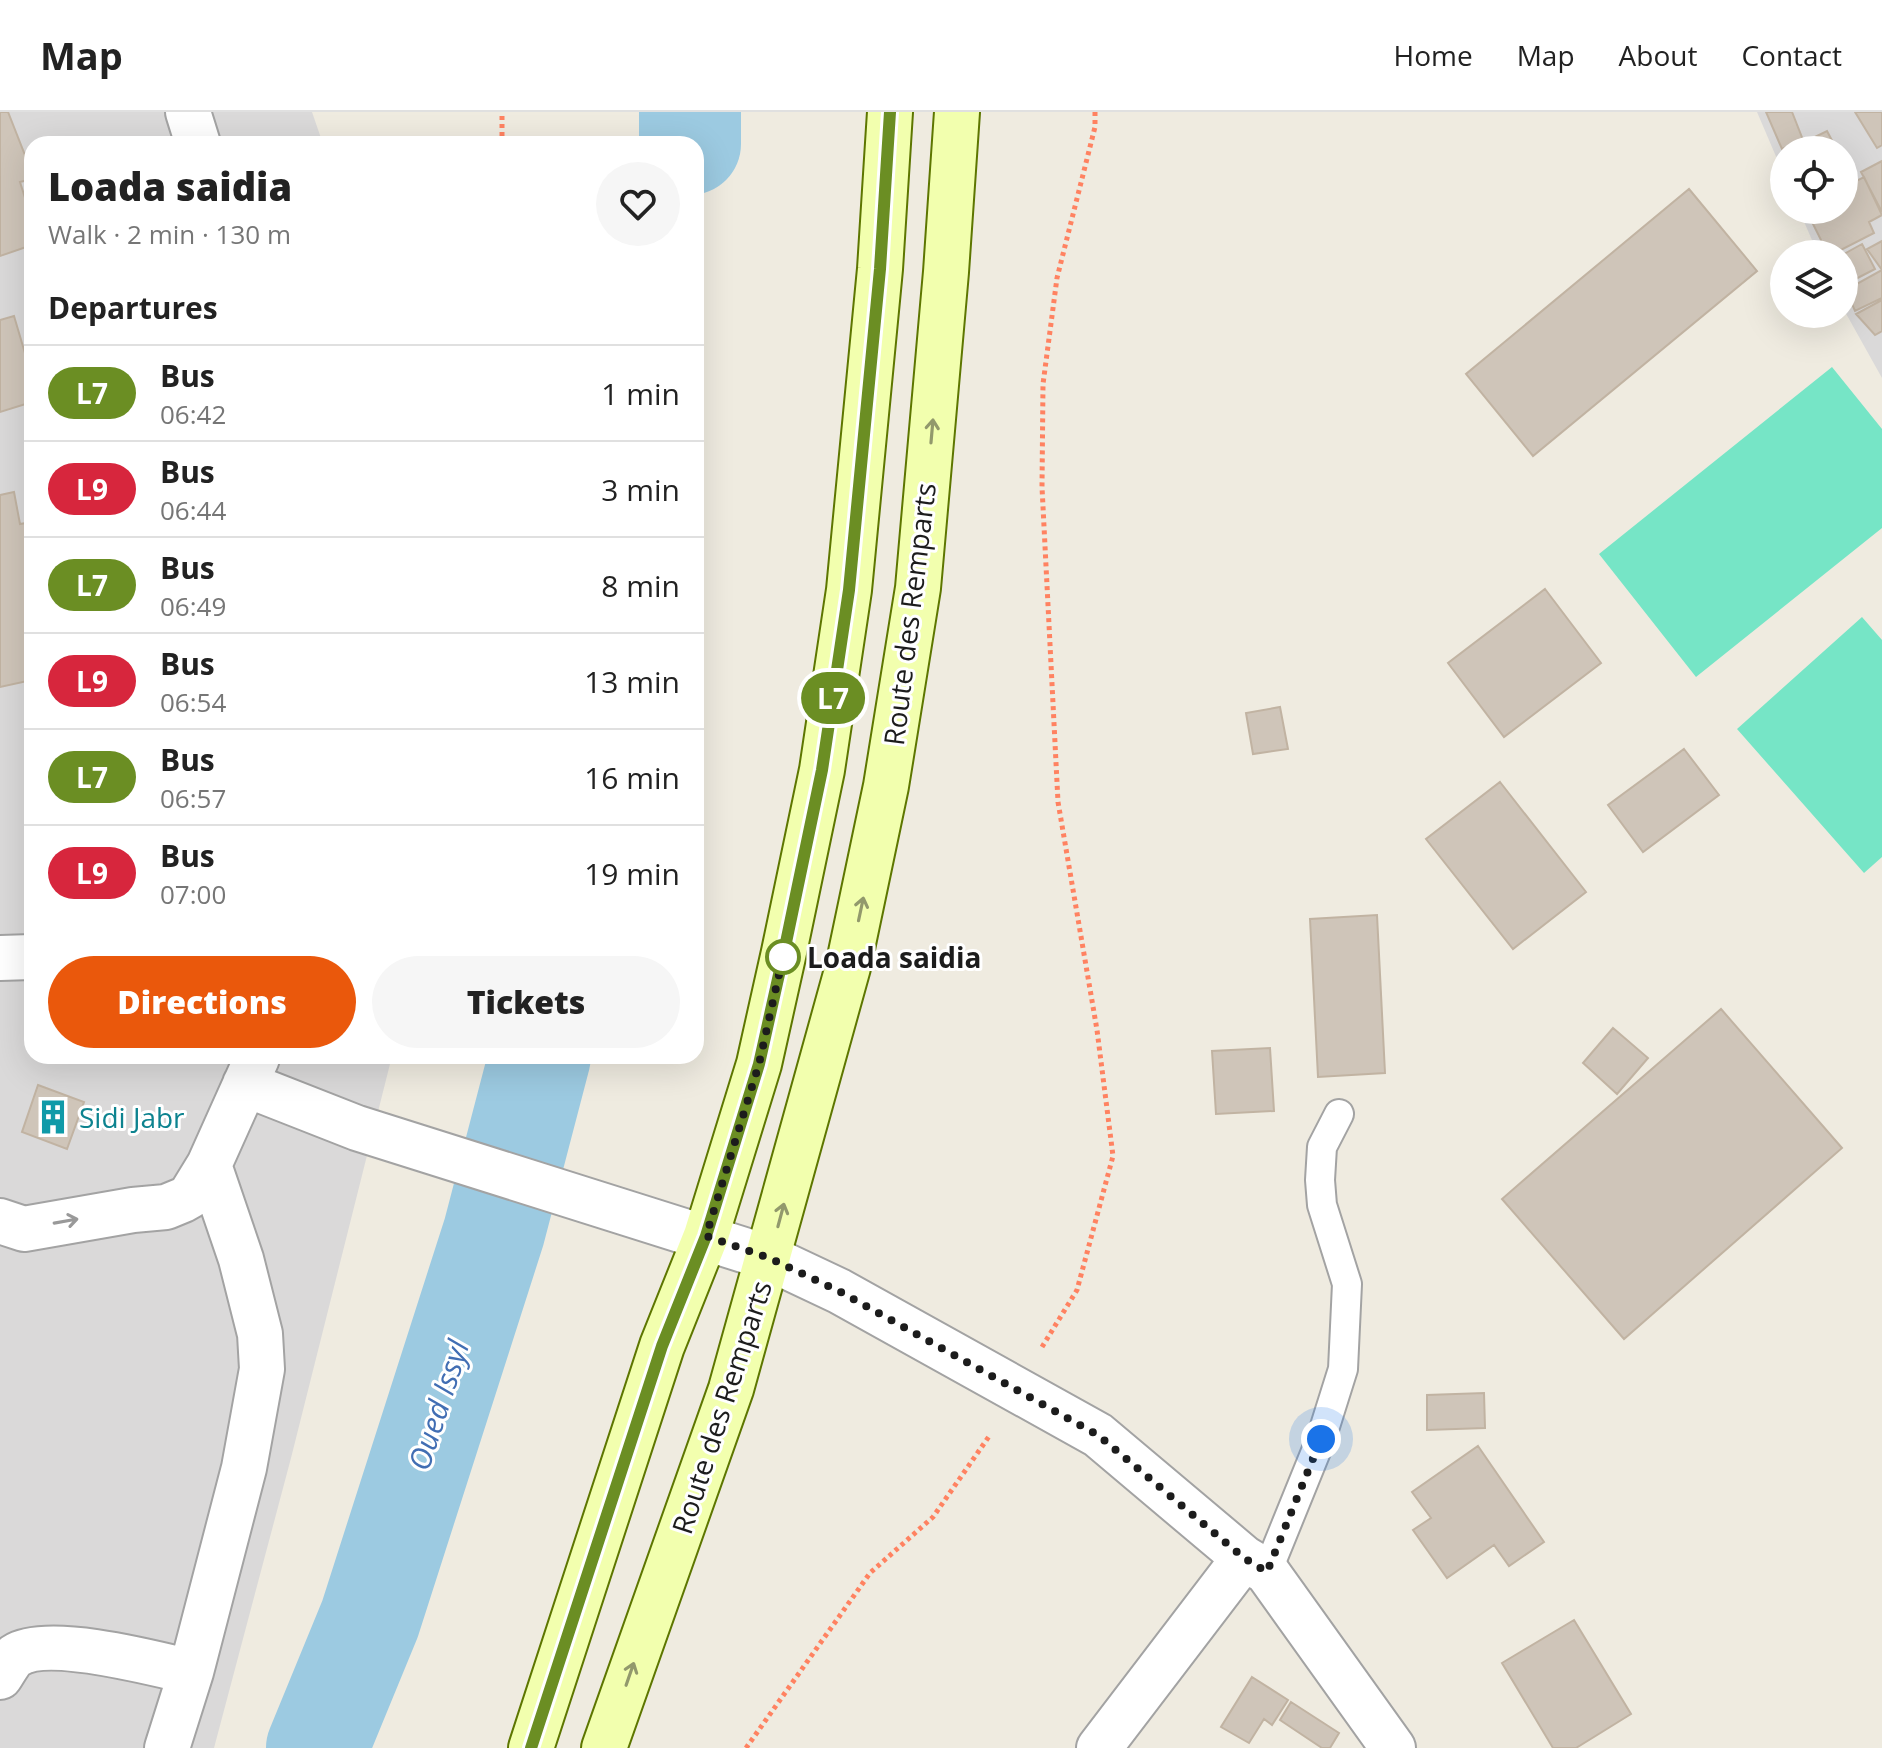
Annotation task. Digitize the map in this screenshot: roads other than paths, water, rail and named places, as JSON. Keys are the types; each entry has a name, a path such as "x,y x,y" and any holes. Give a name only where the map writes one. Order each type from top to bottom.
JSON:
{"main road":[{"path":"531,1748 662,1346 706,1236 759,1064 822,770 849,590 880,269 890,112"},
{"name":"Route des Remparts","path":"604,1748 731,1389 848,967 886,786 918,588 957,112"}],"street":[{"path":"188,112 196,136"},
{"path":"0,958 24,957"},
{"path":"0,1221 24,1229 166,1207 190,1196 209,1165 251,1070 357,1128 769,1258 839,1291 1098,1435 1255,1565 1393,1748"},
{"path":"167,1748 191,1672 244,1468 262,1369 260,1334 241,1259 209,1165"},
{"path":"1099,1748 1255,1565"},
{"path":"0,1677 16,1656 45,1649 83,1650 191,1672"}],"lane":[{"path":"1255,1565 1321,1439 1343,1369 1347,1284 1322,1205 1320,1180 1322,1147 1339,1114"}],"waterway":[{"name":"Oued Issyl","path":"690,112 690,136"},
{"name":"Oued Issyl","path":"317,1748 370,1619 494,1232 538,1064"}],"place":[{"name":"Loada saidia","path":"783,957"},
{"name":"Sidi Jabr","path":"53,1117"}]}
